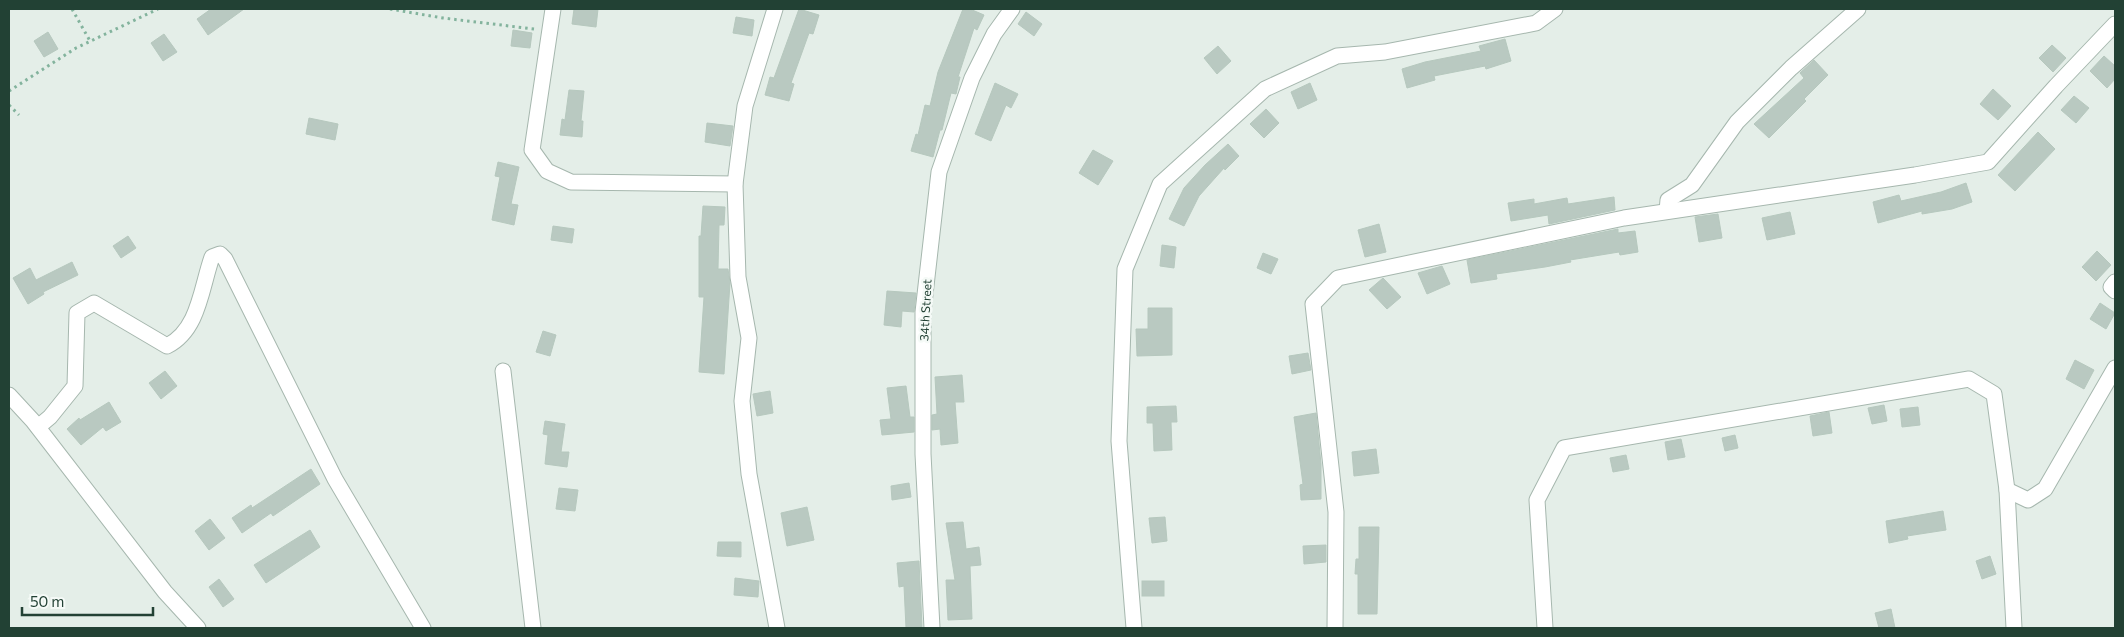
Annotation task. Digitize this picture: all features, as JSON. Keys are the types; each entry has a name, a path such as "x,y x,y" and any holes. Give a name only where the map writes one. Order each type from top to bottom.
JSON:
{"street":[{"path":"553,9 532,150 547,171 571,182 735,184"},
{"path":"774,9 745,106 735,184 738,277 749,338 742,401 750,474 777,628"},
{"name":"34th Street","path":"932,628 923,454 923,312 939,172 972,78 994,34 1012,9"},
{"path":"1134,628 1119,441 1125,270 1160,184 1265,89 1337,56 1385,52 1536,23 1555,9"},
{"path":"1667,212 1668,200 1692,185 1737,122 1791,68 1858,9"},
{"path":"1335,628 1336,512 1313,304 1338,278 1624,218 1915,175 1988,162 2115,24"},
{"path":"38,428 50,417 75,386 76,313 94,303 167,346 178,341 192,323 212,257 220,254 225,258 335,480 423,628"},
{"path":"2115,282 2111,287 2115,291"},
{"path":"2007,490 2028,500 2045,489 2115,368"},
{"path":"503,371 533,628"},
{"path":"1545,628 1537,500 1564,448 1969,379 1994,394 2007,490 2014,628"},
{"path":"9,395 38,428 164,592 198,628"}],"path":[{"path":"72,9 90,42"},
{"path":"9,92 76,48 158,9"},
{"path":"390,9 443,18 550,30"},
{"path":"9,105 19,115"}],"building":[{"path":"211,9 244,9 208,35 197,19"},
{"path":"574,9 598,9 596,27 572,24"},
{"path":"799,9 819,15 813,34 809,33 791,83 794,84 789,101 765,95 770,77 774,78"},
{"path":"963,9 970,9 984,15 977,30 974,28 958,77 960,77 956,94 951,93 933,157 911,151 916,134 918,135 925,105 930,106 938,72"},
{"path":"1026,12 1042,24 1034,36 1018,24"},
{"path":"736,17 754,20 752,36 733,33"},
{"path":"513,30 532,33 530,48 511,46"},
{"path":"48,32 58,49 44,57 34,41"},
{"path":"164,34 177,52 163,61 151,43"},
{"path":"1505,39 1511,61 1486,69 1485,66 1434,76 1435,80 1407,88 1402,69 1425,62 1481,51 1479,46"},
{"path":"2052,45 2066,58 2053,72 2039,58"},
{"path":"1218,46 1231,61 1217,74 1204,58"},
{"path":"2104,56 2115,66 2115,79 2107,88 2090,71"},
{"path":"1814,60 1828,75 1804,99 1806,101 1769,138 1754,124 1804,78 1800,73"},
{"path":"995,83 1018,94 1011,108 1006,105 991,141 975,134"},
{"path":"1310,83 1317,100 1298,109 1291,92"},
{"path":"1993,89 2011,106 1998,120 1980,104"},
{"path":"569,90 584,91 581,121 583,121 582,137 560,135 562,119 565,120"},
{"path":"2074,96 2089,108 2076,123 2061,110"},
{"path":"1266,109 1279,123 1264,138 1250,124"},
{"path":"309,118 338,124 335,140 306,134"},
{"path":"707,123 733,126 730,146 705,142"},
{"path":"2038,132 2055,149 2015,191 1998,175"},
{"path":"1228,144 1239,156 1225,170 1224,168 1199,196 1184,226 1169,219 1184,188"},
{"path":"1093,150 1113,161 1098,185 1079,173"},
{"path":"498,162 519,167 511,204 518,205 514,225 492,220 500,177 495,176"},
{"path":"1966,183 1972,202 1952,209 1922,214 1922,211 1878,223 1873,202 1899,195 1901,201 1941,192"},
{"path":"1614,197 1615,210 1549,224 1548,215 1511,221 1508,203 1534,199 1534,204 1567,198 1568,204"},
{"path":"703,206 725,207 724,225 719,225 718,269 728,269 730,283 724,374 699,372 704,297 699,297 699,236 701,236"},
{"path":"1790,212 1795,234 1767,240 1762,218"},
{"path":"1718,214 1722,238 1699,242 1695,217"},
{"path":"1379,224 1386,252 1365,257 1358,230"},
{"path":"553,226 574,229 572,243 551,240"},
{"path":"1618,229 1618,233 1635,231 1638,252 1620,255 1619,252 1570,260 1571,262 1496,274 1497,279 1471,283 1467,260"},
{"path":"128,236 136,248 121,258 113,246"},
{"path":"1162,245 1176,247 1174,268 1160,266"},
{"path":"2097,251 2111,265 2096,281 2082,267"},
{"path":"1263,253 1278,259 1271,274 1257,268"},
{"path":"72,262 78,275 43,292 44,294 28,304 13,278 30,268 36,280"},
{"path":"1442,266 1450,284 1427,294 1418,273"},
{"path":"1383,278 1401,297 1387,309 1369,290"},
{"path":"887,291 916,293 914,312 902,311 901,327 884,325"},
{"path":"2100,303 2115,313 2106,329 2090,319"},
{"path":"1148,308 1172,308 1172,355 1137,356 1136,329 1148,329"},
{"path":"543,331 556,335 550,356 536,352"},
{"path":"1308,353 1311,370 1292,374 1289,356"},
{"path":"2075,360 2094,370 2084,389 2066,379"},
{"path":"165,371 177,386 161,399 149,383"},
{"path":"962,375 964,402 955,402 958,443 941,445 940,429 932,430 932,415 937,414 935,377"},
{"path":"906,386 910,417 914,417 914,432 882,435 880,420 891,419 887,388"},
{"path":"770,391 773,413 757,416 753,394"},
{"path":"109,402 121,422 106,431 103,427 81,445 67,429 79,418 80,420"},
{"path":"1884,405 1887,421 1872,424 1868,408"},
{"path":"1176,406 1177,422 1171,422 1172,450 1154,451 1153,423 1147,423 1147,407"},
{"path":"1918,407 1920,425 1902,427 1900,409"},
{"path":"1829,412 1832,433 1813,436 1810,416"},
{"path":"1316,413 1321,464 1321,499 1301,500 1300,485 1303,484 1294,417"},
{"path":"545,421 565,424 561,452 569,452 567,467 545,464 548,435 543,434"},
{"path":"1735,435 1738,448 1725,451 1722,438"},
{"path":"1681,439 1685,457 1668,460 1665,442"},
{"path":"1376,449 1379,473 1354,476 1352,452"},
{"path":"1626,455 1629,469 1613,472 1610,458"},
{"path":"311,469 320,484 273,516 271,513 242,533 232,518 251,505 252,508"},
{"path":"909,483 911,497 892,500 891,486"},
{"path":"559,488 578,490 575,511 556,509"},
{"path":"807,507 814,540 787,546 781,513"},
{"path":"1943,511 1946,530 1907,536 1908,539 1889,543 1886,521"},
{"path":"1165,517 1167,541 1152,543 1149,518"},
{"path":"210,519 225,538 209,550 195,531"},
{"path":"963,522 966,549 979,547 981,565 970,566 972,619 948,620 946,580 955,580 946,523"},
{"path":"1359,527 1379,527 1377,614 1358,614 1358,574 1355,574 1356,559 1359,559"},
{"path":"310,530 320,547 266,583 254,565"},
{"path":"718,542 741,542 741,557 717,556"},
{"path":"1326,545 1326,562 1304,564 1303,546"},
{"path":"1990,556 1996,574 1982,579 1976,561"},
{"path":"919,561 922,627 906,628 904,586 899,587 897,563"},
{"path":"735,578 759,581 758,597 734,595"},
{"path":"219,579 234,599 223,607 209,587"},
{"path":"1142,581 1164,581 1164,596 1142,596"},
{"path":"1891,609 1895,628 1879,628 1875,613"}]}
